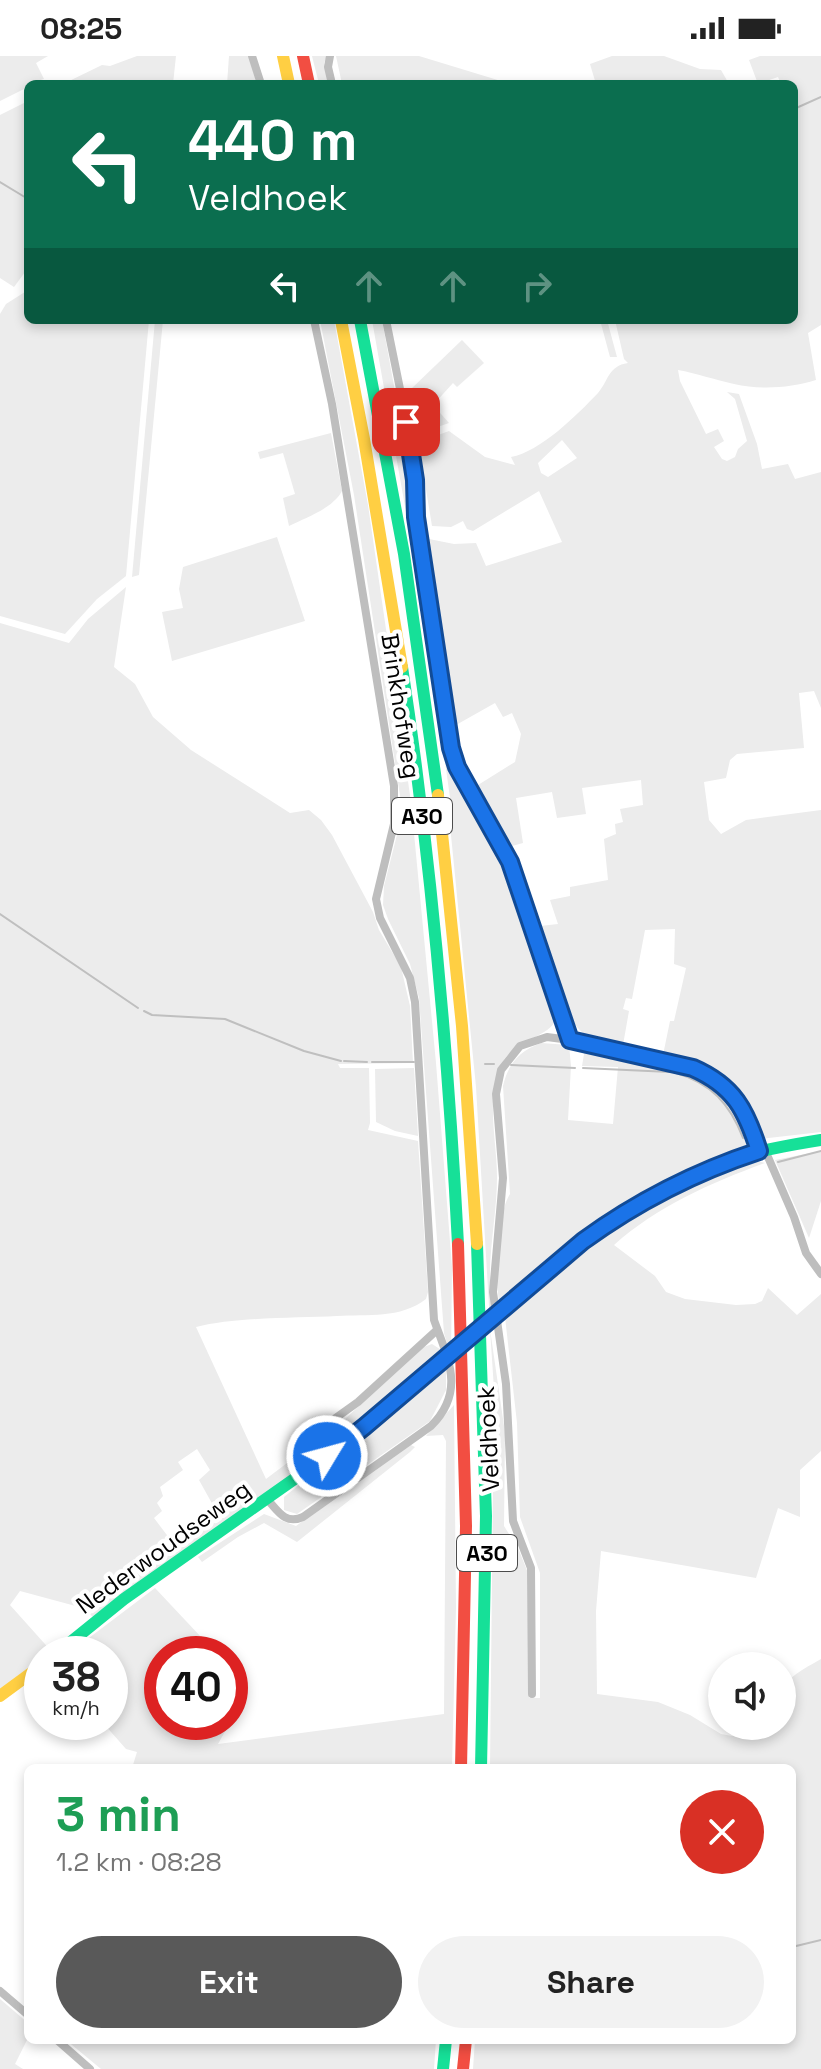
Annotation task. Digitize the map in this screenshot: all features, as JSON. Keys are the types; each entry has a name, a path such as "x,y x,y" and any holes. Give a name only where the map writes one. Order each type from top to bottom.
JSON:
{"main road":[{"path":"283,56 288,80"},
{"path":"303,56 308,80"},
{"name":"A30","path":"342,324 358,403 403,676 423,820 455,1176 463,1359 466,1540 461,1764"},
{"name":"A30","path":"361,324 404,557 461,995 483,1338 487,1542 481,1764"},
{"name":"Nederwoudseweg","path":"78,1636 124,1599 364,1427 583,1241 640,1202 704,1171 762,1151 821,1140"},
{"path":"0,1696 24,1678"},
{"path":"443,2069 446,2044"},
{"path":"463,2069 466,2044"}],"street":[{"path":"252,56 260,80"},
{"path":"330,56 328,67 331,80"},
{"name":"Brinkhofweg","path":"267,1499 285,1518 298,1519 437,1420 448,1401 452,1380 450,1362 434,1320 415,1002 410,978 383,926 376,899 394,824 394,786 332,404 315,324"},
{"path":"387,324 411,443 416,517 451,748 457,767 510,862 570,1040"},
{"name":"Veldhoek","path":"532,1694 531,1568 513,1521 506,1384 493,1292 503,1178 496,1094 501,1070 520,1046 547,1037 693,1068 718,1081 739,1102 762,1151"},
{"path":"762,1151 794,1217 806,1253 821,1274"},
{"path":"316,1432 358,1402 437,1330"},
{"path":"0,1991 24,2012"},
{"path":"62,2044 90,2069"}],"shaded area":[{"path":"0,56 48,56 36,63 44,79 24,80 24,89 0,101"},
{"path":"137,56 176,56 173,80 71,80 102,65 110,66"},
{"path":"229,56 250,56 256,80 227,80"},
{"path":"312,56 327,56 324,63 328,80 318,80"},
{"path":"336,56 419,56 498,80 341,80"},
{"path":"612,56 664,56 700,69 721,70 727,80 595,80 590,64"},
{"path":"760,56 821,56 821,325 808,333 816,380 796,385 755,387 678,370 680,381 706,434 718,429 724,441 714,447 722,459 727,461 735,457 747,441 735,399 727,392 739,394 757,444 762,469 788,464 795,479 821,472 821,708 814,691 799,693 804,748 737,754 730,760 726,778 704,782 709,820 721,834 746,820 821,810 821,1132 760,1139 745,1105 722,1076 701,1064 663,1055 686,968 674,964 675,929 645,930 632,999 626,998 623,1009 629,1011 623,1045 588,1036 573,1021 540,926 558,924 550,900 570,896 570,887 608,880 604,839 616,834 615,824 623,822 620,809 643,805 641,780 582,788 586,814 557,818 552,792 516,798 523,843 512,846 478,785 515,762 521,734 512,713 503,717 495,703 456,725 429,539 454,544 476,543 486,566 562,542 539,491 473,531 467,529 463,521 451,527 432,526 421,459 422,441 449,431 485,457 515,465 511,457 534,448 558,431 598,393 616,367 628,363 624,359 616,324 798,324 798,80 779,80 778,77 756,80 749,60","holes":["562,440 577,458 548,477 541,473 538,463"]},
{"path":"24,103 24,273 14,287 0,278 0,115"},
{"path":"24,293 24,324 149,324 126,576 97,599 65,634 0,616 0,314 6,304"},
{"path":"155,324 163,324 139,575 132,577"},
{"path":"321,324 335,324 368,505 411,802 452,1267 451,1357 444,1333 419,998 410,964 383,905 384,886 401,819 401,802 354,495"},
{"path":"373,324 383,324 400,419 449,757 498,844 557,1016 548,1029 506,1057 496,1080 493,1108 497,1190 490,1269 495,1319 490,1323 476,1087 451,835 451,805 427,631"},
{"path":"601,324 608,324 617,357 610,357"},
{"path":"462,340 484,363 457,387 453,383 433,405 449,423 423,432 417,429 410,390"},
{"path":"331,433 342,491 326,508 289,526 283,498 295,494 283,453 260,459 258,452"},
{"path":"277,537 305,621 172,661 162,612 183,608 179,589 183,567"},
{"path":"126,587 114,667 135,684 153,717 191,750 290,813 309,810 321,820 332,835 401,967 410,1006 413,1063 338,1064 340,1068 369,1068 368,1130 418,1141 428,1292 426,1299 395,1313 247,1320 196,1327 266,1479 345,1419 421,1348 432,1344 443,1351 319,1457 94,1618 83,1608 20,1591 10,1605 38,1636 24,1636 24,1675 0,1693 0,623 69,643 88,619","holes":["197,1449 210,1470 199,1480 219,1516 176,1547 154,1518 162,1511 157,1503 163,1496 160,1487 183,1470 178,1462"]},
{"path":"541,1043 569,1045 568,1120 613,1124 618,1067 582,1066 585,1048 662,1061 699,1074 729,1096 751,1140 745,1151 672,1179 628,1202 571,1242 499,1301 498,1246 505,1204 510,1194 503,1086 516,1059"},
{"path":"414,1068 418,1136 395,1131 376,1122 375,1069"},
{"path":"821,1151 821,1201 809,1238 775,1160"},
{"path":"754,1160 765,1163 686,1197 614,1245 655,1276 666,1292 685,1299 755,1304 762,1301 768,1288 797,1315 821,1294 821,1451 800,1470 800,1517 778,1508 756,1578 601,1551 596,1611 597,1694 658,1702 690,1715 708,1726 708,1740 796,1740 796,1674 821,1659 821,2069 473,2069 475,2044 796,2044 796,1764 490,1764 494,1389 490,1329 505,1433 504,1526 518,1548 530,1578 529,1698 540,1698 540,1573 520,1517 517,1423 505,1317 587,1241 667,1193"},
{"path":"446,1367 446,1390 430,1421 297,1514 284,1510 284,1497"},
{"path":"454,1405 456,1607 452,1764 133,1764 137,1752 126,1749 118,1740 128,1740 128,1636 92,1636 155,1588 200,1636 144,1636 144,1740 220,1740 218,1744 444,1714 446,1441 443,1435 426,1436"},
{"path":"409,1444 415,1447 297,1542 264,1523 202,1562 198,1557 264,1514 296,1526"},
{"path":"0,1999 24,2020 25,2044 15,2064 23,2069 0,2069"},
{"path":"71,2044 436,2044 434,2069 101,2069"}],"waterway":[{"path":"798,107 821,97"},
{"path":"0,182 24,197"},
{"path":"0,914 138,1008"},
{"path":"144,1011 152,1015 225,1019 304,1051 341,1061"},
{"path":"344,1061 367,1062"},
{"path":"372,1062 414,1062"},
{"path":"485,1064 494,1064"},
{"path":"511,1065 575,1068"},
{"path":"583,1068 670,1072"},
{"path":"676,1073 718,1096 743,1138"},
{"path":"778,1162 821,1151"},
{"path":"796,1946 821,1940"}],"traffic: fast":[{"path":"361,324 404,554 438,795"},
{"path":"402,667 422,811 437,955 458,1244"},
{"path":"509,1303 614,1221 670,1187 742,1156 821,1140"},
{"path":"477,1244 486,1516 481,1764"},
{"path":"78,1636 124,1599 327,1456 435,1367"},
{"path":"443,2069 446,2044"}],"traffic: slow":[{"path":"283,56 288,80"},
{"path":"342,324 402,667"},
{"path":"438,795 462,1026 477,1244"},
{"path":"435,1367 509,1303"},
{"path":"0,1696 24,1678"}],"traffic: jam":[{"path":"303,56 308,80"},
{"path":"458,1244 466,1526 461,1764"},
{"path":"463,2069 466,2044"}],"route":[{"path":"327,1456 613,1219 671,1186 759,1151 747,1115 718,1081 693,1068 570,1040 510,862 457,767 451,748 416,517 415,480 406,422"}]}
